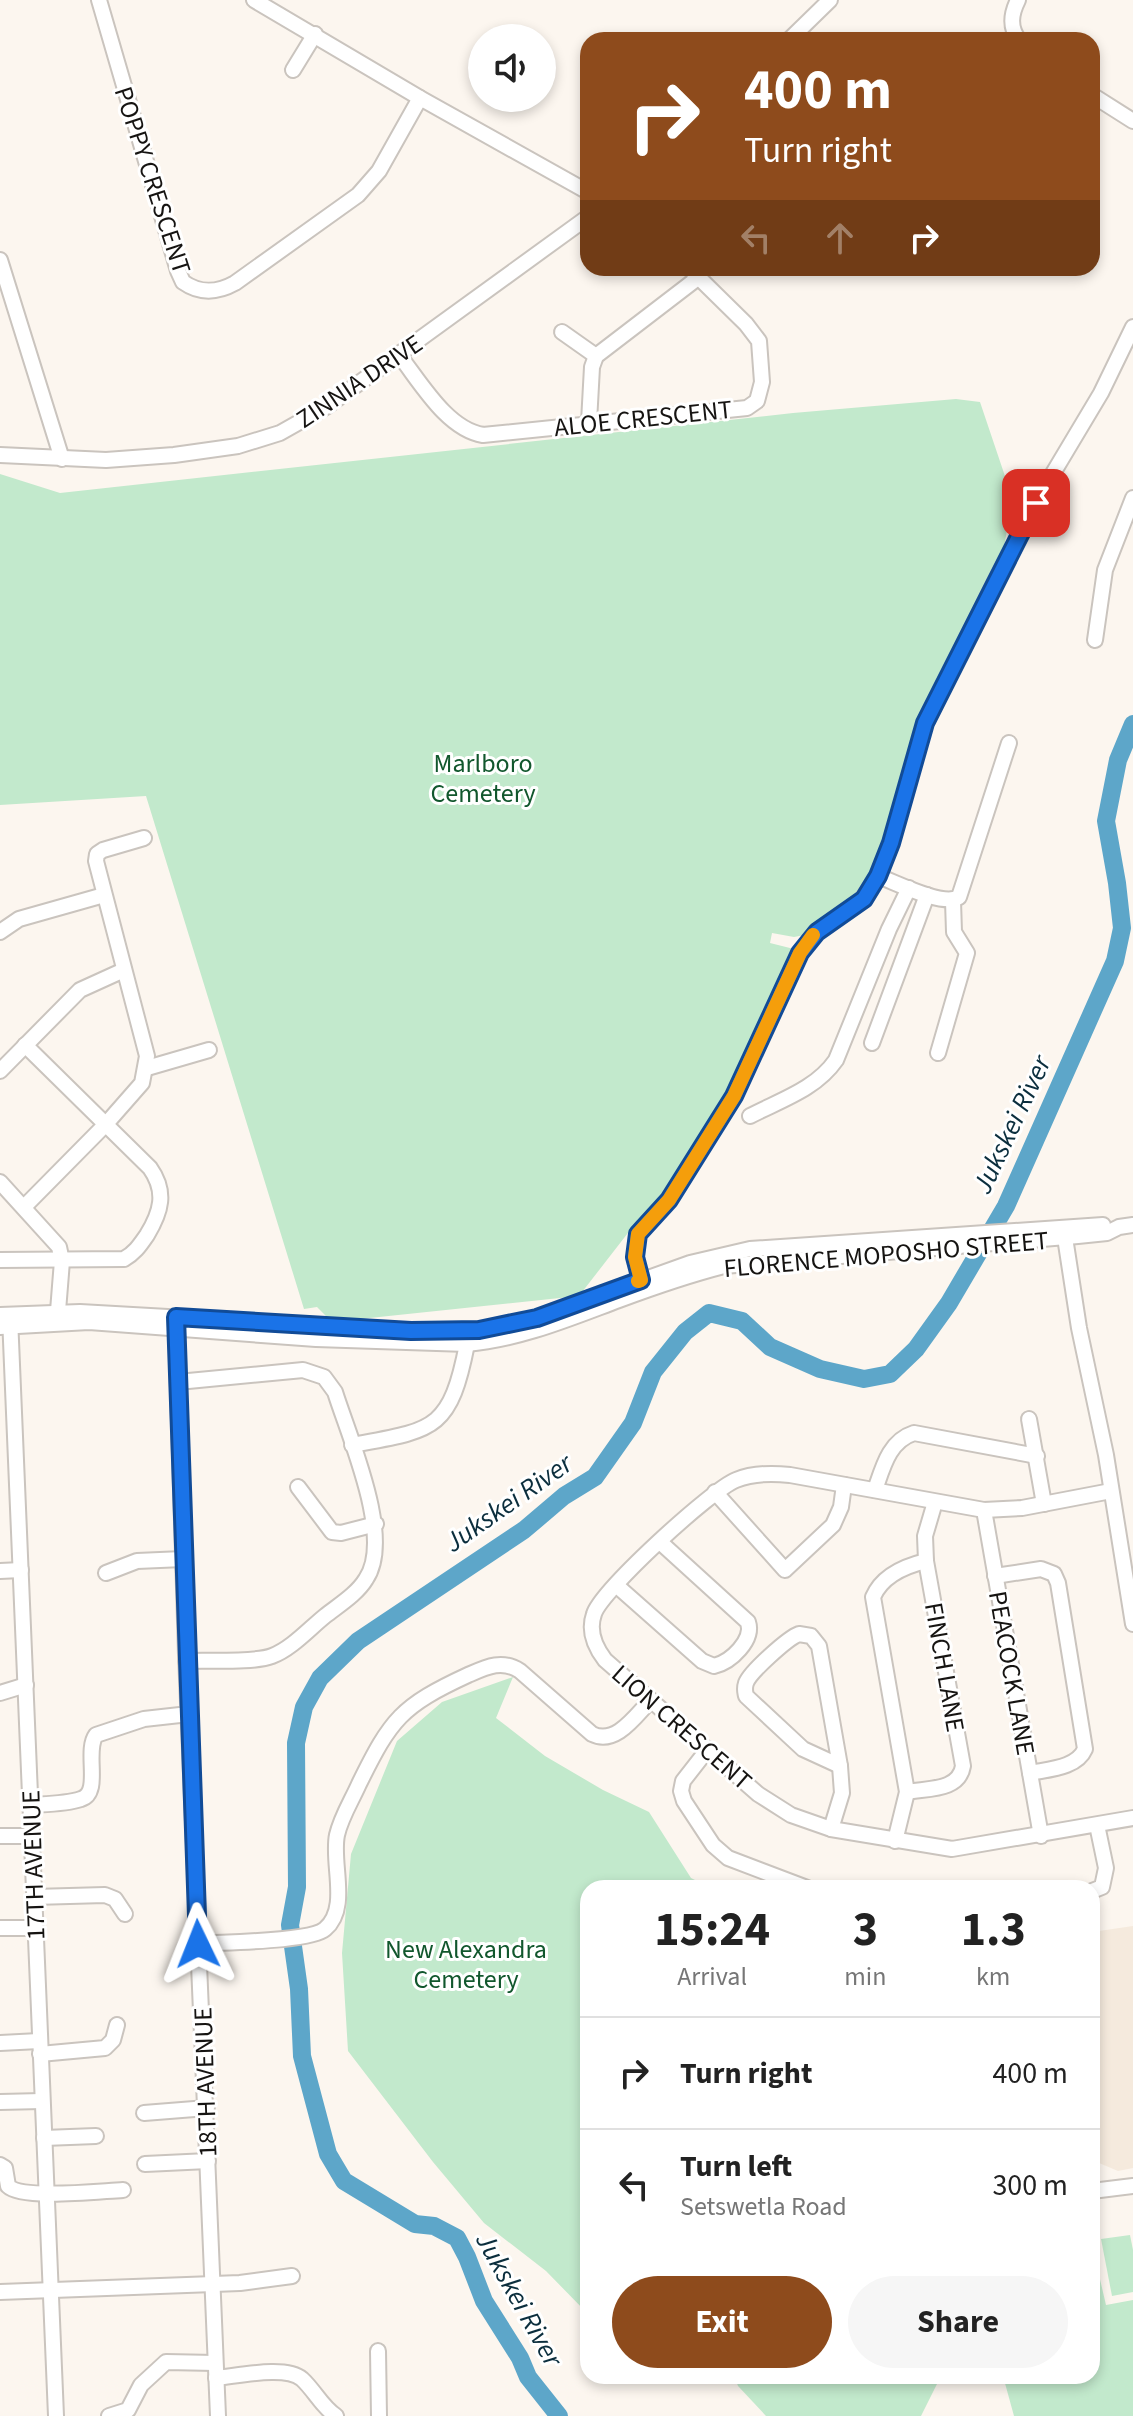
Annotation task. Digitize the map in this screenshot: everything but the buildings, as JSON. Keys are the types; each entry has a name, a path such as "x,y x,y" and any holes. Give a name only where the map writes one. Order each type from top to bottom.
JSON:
{"street":[{"name":"POPPY CRESCENT","path":"99,0 178,271 183,282 200,290 216,291 235,283 358,195 379,171 420,98"},
{"path":"254,0 580,188"},
{"path":"797,32 830,0"},
{"path":"1015,32 1012,16 1018,0"},
{"path":"293,70 315,34"},
{"path":"1100,100 1133,121"},
{"name":"ZINNIA DRIVE","path":"0,455 106,460 160,456 260,441 303,422 580,223"},
{"path":"0,260 62,459"},
{"path":"589,422 592,367 596,356 690,276"},
{"name":"ALOE CRESCENT","path":"399,355 452,421 483,435 740,409 757,401 763,368 759,341 697,276"},
{"path":"641,1280 635,1257 638,1234 669,1200 734,1096 800,953 817,932 864,899 878,876 891,843 925,723 995,582 1049,480 1101,393 1133,327"},
{"path":"562,332 596,356"},
{"path":"1095,640 1105,570 1133,498"},
{"path":"878,876 927,895 953,901 959,897 1009,743"},
{"path":"24,1207 106,1124 142,1083 147,1068 145,1044 96,861 97,854 103,850 144,838"},
{"path":"750,1116 817,1082 836,1060 909,888"},
{"path":"0,932 19,919 104,895"},
{"path":"872,1043 927,895"},
{"path":"938,1053 967,953 954,932 953,901"},
{"path":"0,1071 80,990 124,970"},
{"path":"0,1260 119,1261 138,1249 160,1209 160,1187 155,1175 25,1045"},
{"path":"147,1068 209,1050"},
{"path":"0,1182 56,1242 62,1261 58,1311"},
{"name":"FLORENCE MOPOSHO STREET","path":"5,1320 411,1331 479,1330 537,1318 725,1253 896,1251 1106,1225 1126,1226"},
{"path":"1064,1232 1079,1328 1104,1442 1133,1624"},
{"name":"FLORENCE MOPOSHO STREET","path":"5,1320 58,1311 362,1342 467,1344 490,1342 547,1328 620,1299 711,1269 787,1252 906,1237 1037,1234"},
{"name":"17TH AVENUE","path":"5,1320 7,1415 21,1570 56,2416"},
{"name":"18TH AVENUE","path":"176,1323 186,1661 218,2416"},
{"path":"352,1445 401,1436 437,1420 459,1385 467,1344"},
{"path":"178,1382 303,1370 324,1377 335,1392 376,1524 376,1558 366,1580 280,1652 262,1658 186,1661"},
{"path":"1029,1419 1044,1504"},
{"path":"875,1490 889,1454 901,1439 914,1433 1037,1456"},
{"name":"LION CRESCENT","path":"1111,1491 1044,1504 984,1510 766,1473 734,1480 715,1492 616,1585 595,1610 592,1622 594,1641 605,1660 774,1806 800,1818 831,1829 952,1849 1133,1818"},
{"path":"785,1570 833,1525 841,1507 844,1485"},
{"path":"298,1487 332,1532 341,1533 376,1524"},
{"path":"715,1492 795,1582"},
{"name":"FINCH LANE","path":"907,1792 954,1783 961,1775 963,1766 926,1561 925,1536 935,1502"},
{"name":"PEACOCK LANE","path":"984,1510 1041,1836"},
{"path":"616,1585 702,1661 714,1666 733,1654 747,1639 750,1629 748,1622 660,1542"},
{"path":"106,1573 131,1562 183,1559"},
{"path":"895,1841 907,1792 873,1597 881,1585 899,1570 926,1561"},
{"path":"995,1576 1041,1569 1054,1574 1058,1583 1085,1749 1079,1759 1072,1763 1030,1773"},
{"path":"0,1571 21,1570"},
{"path":"831,1829 842,1793 840,1766 819,1646 811,1636 799,1634 788,1640 748,1679 746,1696 803,1749 840,1766"},
{"path":"198,1944 302,1938 320,1933 333,1921 338,1906 336,1857 340,1826 389,1727 410,1707 433,1692 502,1664 520,1671 599,1737 616,1734 651,1700"},
{"path":"0,1693 26,1685"},
{"path":"31,1805 87,1797 92,1785 91,1745 96,1735 144,1719 189,1714"},
{"path":"708,1749 683,1781 681,1791 684,1801 713,1845 728,1858 786,1880"},
{"path":"1097,1825 1106,1875 1100,1888"},
{"path":"0,1836 32,1836"},
{"path":"34,1897 105,1895 115,1899 125,1914"},
{"path":"0,1928 35,1928"},
{"path":"0,2043 39,2048 105,2048 113,2040 117,2025"},
{"path":"0,2102 42,2101"},
{"path":"144,2113 207,2108"},
{"path":"44,2138 96,2136"},
{"path":"145,2164 208,2161"},
{"path":"0,2165 5,2168 11,2190 46,2194 123,2190"},
{"path":"1100,2190 1133,2186"},
{"path":"0,2292 211,2284 292,2276"},
{"path":"378,2351 379,2416"},
{"path":"109,2416 128,2410 141,2385 166,2362 216,2370 293,2374 304,2381 336,2416"}],"shaded area":[{"path":"1133,1926 1133,2168 1118,2171 1100,2163 1100,1931"}],"green space":[{"name":"Marlboro Cemetery","path":"956,399 980,402 1012,497 1003,555 922,725 885,859 864,898 810,934 794,937 772,933 770,943 798,950 748,1059 669,1195 631,1229 579,1296 341,1321 330,1320 317,1307 304,1309 146,796 0,805 0,474 60,493 793,413"},
{"name":"New Alexandra Cemetery","path":"513,1677 496,1718 545,1756 603,1790 649,1812 695,1880 580,1880 580,2306 546,2271 484,2223 348,2051 342,1953 351,1854 397,1741 442,1702"},
{"path":"1130,2235 1133,2292 1112,2296 1101,2239"},
{"path":"1100,2279 1106,2305 1133,2300 1133,2416 1014,2416 1005,2384 1100,2384"},
{"path":"937,2384 921,2416 766,2416 738,2386"}],"waterway":[{"name":"Jukskei River","path":"559,2416 528,2377 520,2358 484,2301 457,2238 434,2226 415,2224 344,2181 328,2154 302,2056 299,1989 290,1925 297,1887 296,1743 304,1707 320,1678 358,1641 524,1530 564,1496 595,1477 633,1423 653,1372 685,1332 709,1313 742,1321 770,1347 820,1369 864,1379 890,1374 916,1349 949,1303 1006,1206 1115,961 1122,928 1106,821 1118,760 1133,724"}],"slow traffic":[{"path":"638,1281 641,1280 635,1257 638,1234 669,1200 734,1096 800,953 813,935"}],"route":[{"path":"198,1944 176,1317 411,1331 479,1330 537,1318 641,1280 635,1257 638,1234 669,1200 734,1096 804,946 817,932 864,899 878,876 891,843 925,723 1036,503"}]}
